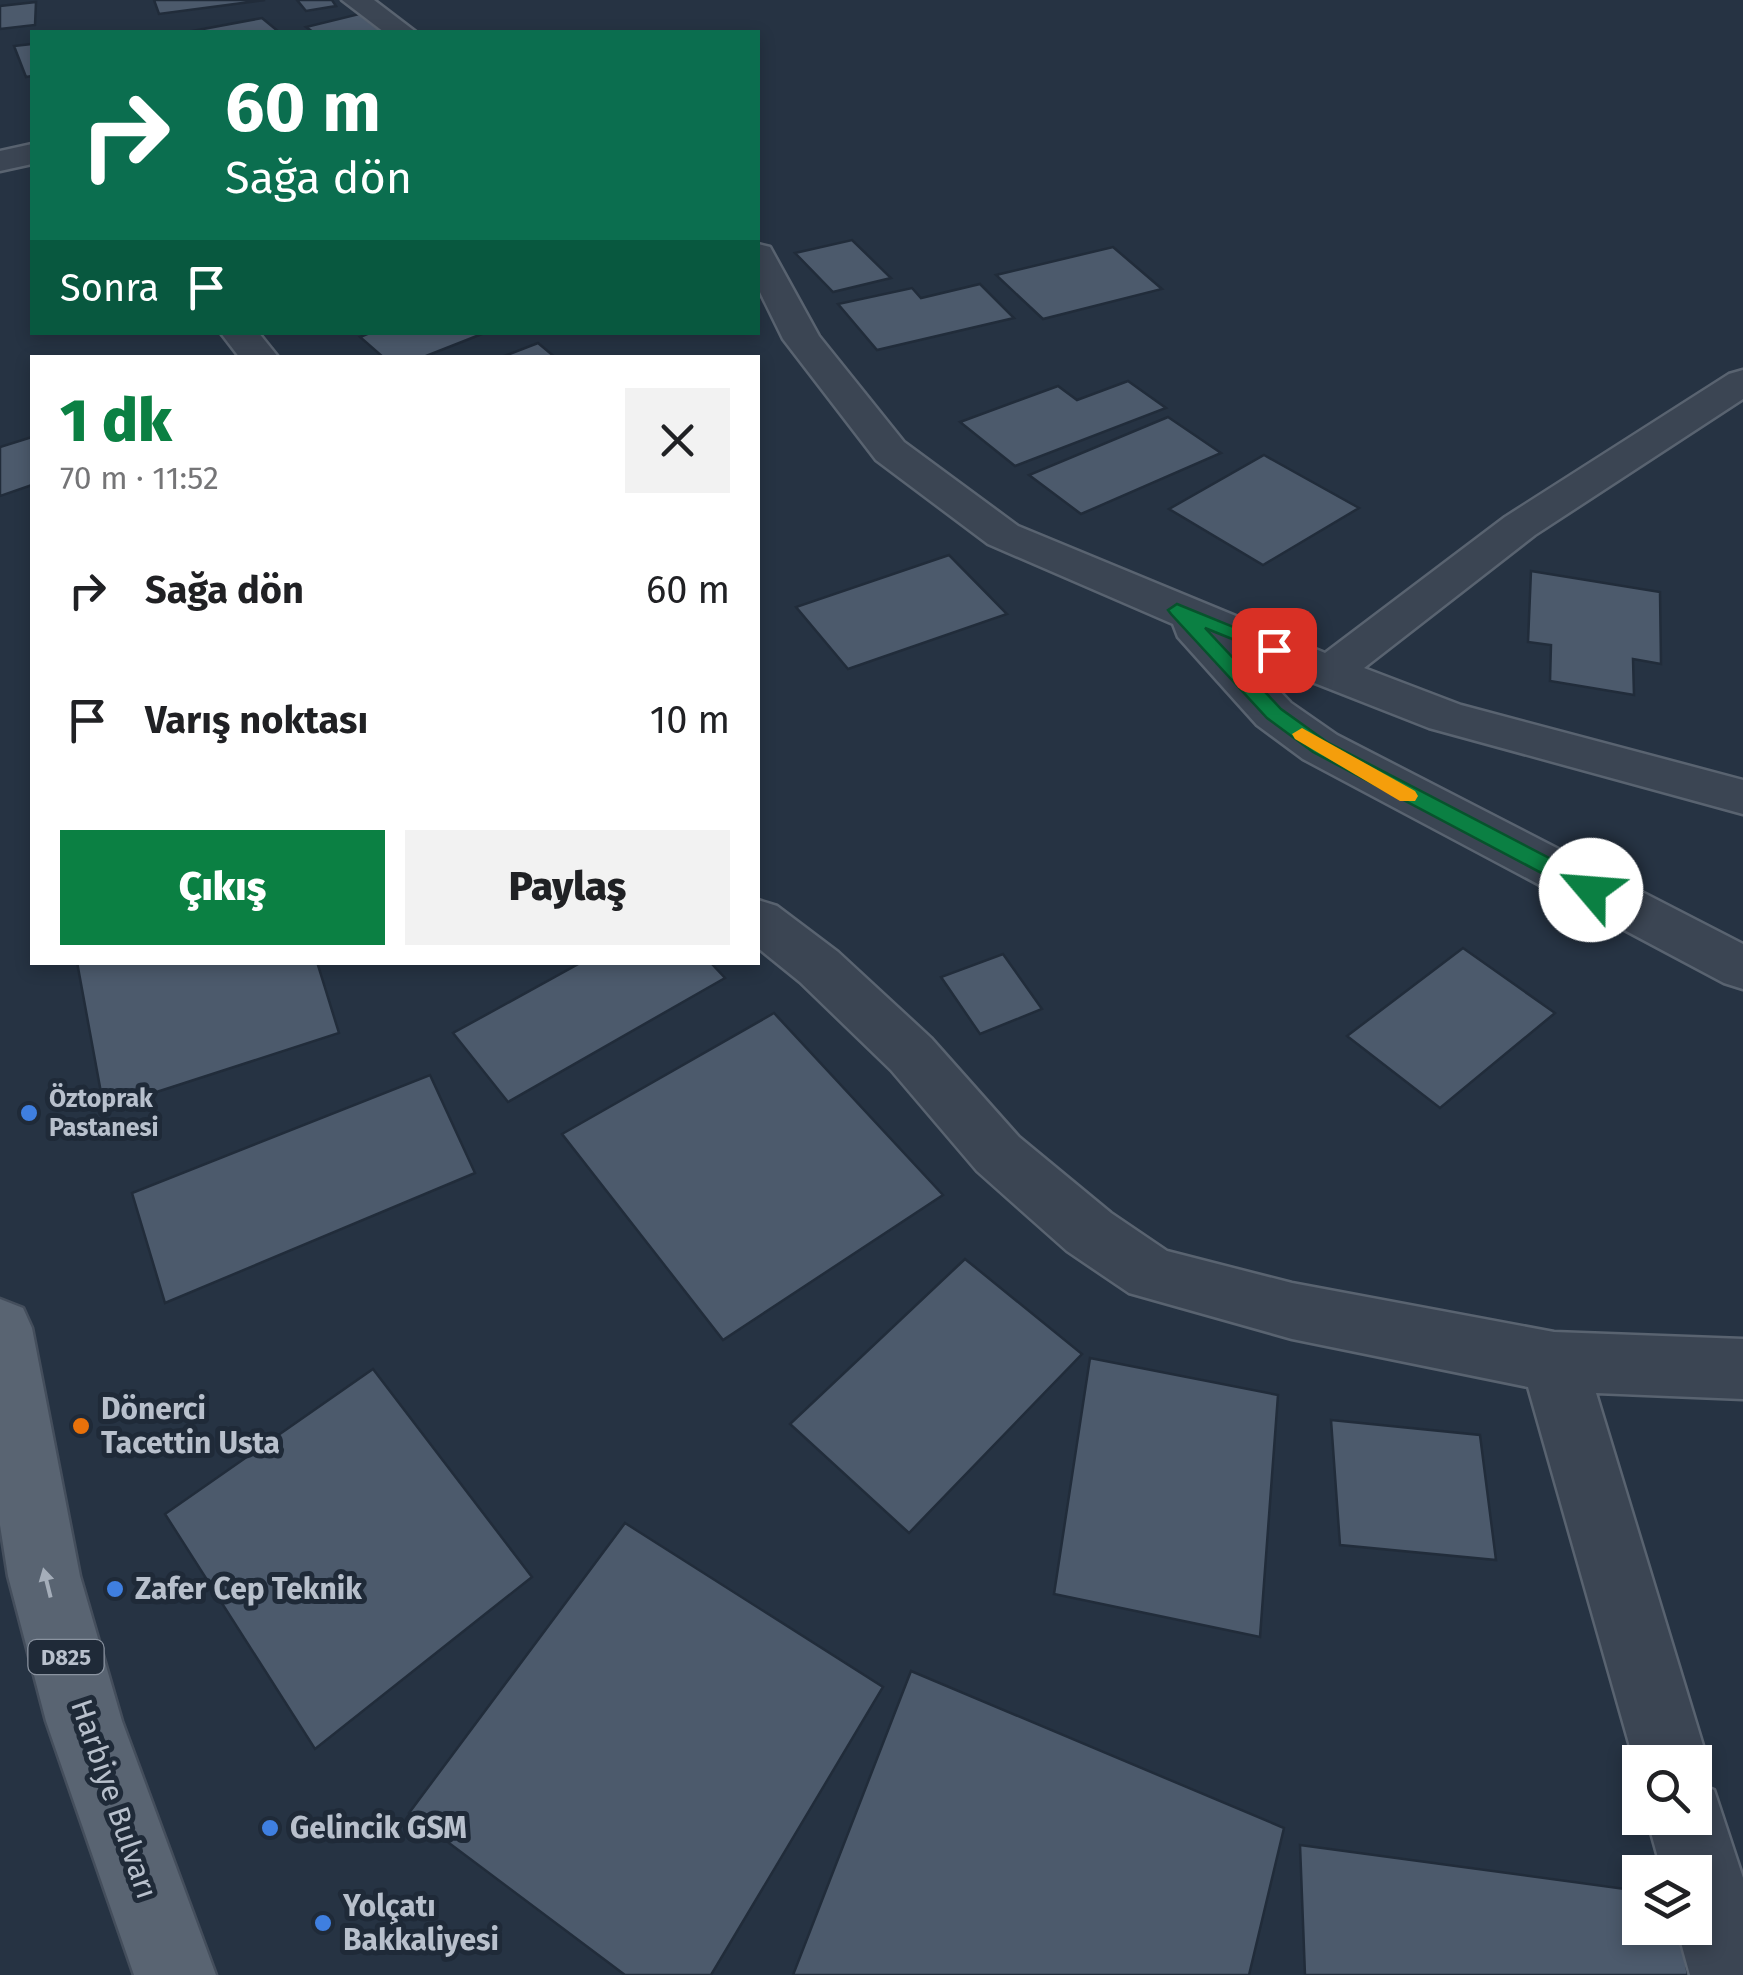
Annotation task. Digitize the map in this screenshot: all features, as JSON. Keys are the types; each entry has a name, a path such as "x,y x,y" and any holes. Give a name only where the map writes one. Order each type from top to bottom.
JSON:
{"main road":[{"name":"Harbiye Bulvarı","path":"0,1328 44,1576 84,1721 176,1975"}],"street":[{"path":"356,0 399,30"},
{"path":"0,161 30,154"},
{"path":"760,258 802,339 890,450 1003,535 1177,610 1446,717 1743,797"},
{"path":"241,335 257,355"},
{"path":"1330,672 1520,526 1743,382"},
{"path":"1177,610 1274,714 1320,747 1743,968"},
{"path":"760,922 819,967 911,1054 998,1154 1090,1232 1151,1274 1292,1312 1554,1362 1743,1370"},
{"path":"1554,1362 1665,1745"},
{"path":"1691,1835 1731,1975"}],"building":[{"path":"154,0 265,0 159,14"},
{"path":"297,0 332,0 336,6 306,11"},
{"path":"36,2 35,25 0,29 0,6"},
{"path":"359,14 380,30 310,30 306,27"},
{"path":"262,18 277,30 198,30"},
{"path":"30,44 30,76 26,77 14,46"},
{"path":"852,240 891,278 833,292 795,253"},
{"path":"1113,247 1162,289 1043,319 996,275"},
{"path":"980,284 1014,318 877,350 838,304 912,288 921,298"},
{"path":"479,335 429,355 381,355 360,337"},
{"path":"538,343 552,355 507,355"},
{"path":"1128,381 1166,408 1015,466 960,422 1058,386 1077,400"},
{"path":"1168,417 1221,453 1081,514 1029,475"},
{"path":"30,438 30,486 0,496 0,447"},
{"path":"1264,455 1359,508 1263,565 1169,509"},
{"path":"949,555 1007,614 848,669 796,607"},
{"path":"1531,571 1660,592 1661,664 1633,659 1634,695 1550,681 1551,645 1528,642"},
{"path":"1463,948 1555,1013 1440,1108 1347,1036"},
{"path":"1003,954 1042,1009 980,1034 941,977"},
{"path":"78,965 318,965 339,1033 104,1109"},
{"path":"577,965 713,965 725,978 508,1102 453,1033"},
{"path":"774,1013 943,1195 723,1340 562,1134"},
{"path":"430,1075 475,1173 165,1303 132,1193"},
{"path":"965,1259 1082,1354 909,1533 790,1424"},
{"path":"1090,1358 1278,1395 1260,1637 1054,1594"},
{"path":"373,1369 532,1577 315,1749 165,1514"},
{"path":"1331,1420 1480,1435 1496,1560 1340,1545"},
{"path":"625,1523 883,1687 711,1975 625,1975 409,1813"},
{"path":"911,1671 1284,1828 1249,1975 793,1975"},
{"path":"1300,1845 1622,1889 1622,1945 1683,1945 1688,1975 1305,1975"}],"slow traffic":[{"path":"1302,734 1408,796"}],"place":[{"name":"Öztoprak Pastanesi","path":"29,1113"},
{"name":"Dönerci Tacettin Usta","path":"81,1426"},
{"name":"Zafer Cep Teknik","path":"115,1589"},
{"name":"Gelincik GSM","path":"270,1828"},
{"name":"Yolçatı Bakkaliyesi","path":"323,1923"}],"route":[{"path":"1274,650 1177,610 1274,714 1320,747 1591,890"}]}
